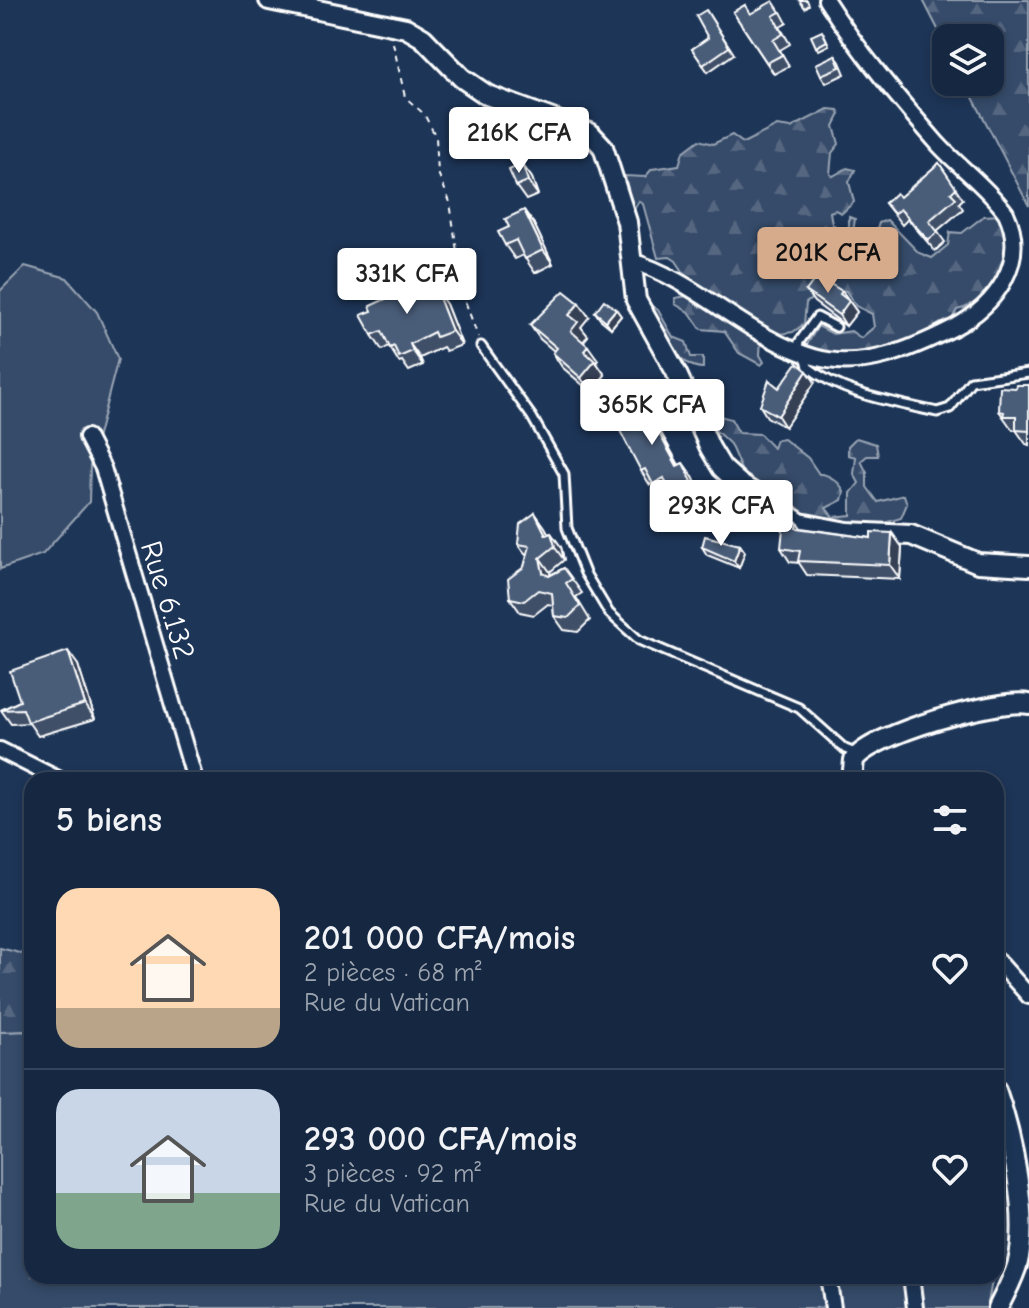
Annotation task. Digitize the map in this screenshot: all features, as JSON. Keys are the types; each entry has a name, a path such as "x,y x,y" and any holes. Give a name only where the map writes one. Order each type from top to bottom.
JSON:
{"street":[{"path":"269,0 393,26 423,38 462,78 487,95 513,108 581,129 597,139 607,156 627,222 632,287 643,315 676,372 710,448 722,468 740,484 800,523 847,532 911,535 978,563 1029,566"},
{"path":"631,261 801,353 833,362 851,362 917,345 982,311 1009,283 1017,268 1015,236 1008,215 877,73 826,0"},
{"name":"Rue 6.132","path":"87,437 103,468 193,772"},
{"path":"854,772 858,754 885,738 954,716 1009,703 1029,704"},
{"path":"0,750 44,772"},
{"path":"1004,968 1029,996"},
{"path":"998,1308 1019,1262 1023,1233 1004,1117"},
{"path":"829,1284 833,1308"},
{"path":"912,1284 915,1308"}],"lane":[{"path":"836,327 817,317 799,342 808,367 851,390 937,412 950,408 971,381 1029,373"},
{"path":"481,346 532,417 564,474 567,528 585,573 609,613 639,640 799,708 845,749 858,754"}],"path":[{"path":"393,26 393,55 405,97 424,114 436,137 438,173 450,202 463,295 481,346"}],"green space":[{"path":"923,0 1029,0 1029,206 972,96 1004,96 1004,24 935,24"},
{"path":"828,109 838,110 840,114 834,126 839,144 832,153 830,174 833,176 847,168 855,170 849,182 854,202 842,213 835,210 830,212 832,224 844,231 849,226 849,217 855,219 852,239 860,245 873,242 879,223 887,220 919,253 932,258 948,245 950,232 962,233 984,216 1000,215 1008,240 1003,282 957,310 949,324 941,323 925,336 906,344 899,356 833,358 805,348 818,326 833,334 851,331 861,338 874,327 872,314 856,306 846,291 825,292 806,303 804,324 793,332 761,337 760,355 764,362 761,365 739,353 724,331 701,329 690,313 675,304 675,298 687,296 700,307 705,304 676,261 670,257 658,258 643,204 639,201 633,211 625,176 645,177 652,169 679,165 683,152 699,140 713,144 732,135 743,143 777,126 791,128"},
{"path":"25,266 67,278 97,312 118,359 90,466 89,502 43,554 0,569 0,291"},
{"path":"652,306 658,310 673,337 686,342 691,357 703,357 703,368 693,366 677,354"},
{"path":"708,383 720,392 716,415 731,419 739,433 760,434 773,448 776,440 784,439 808,458 819,474 837,482 844,492 842,500 826,508 833,517 851,515 851,493 859,483 854,474 856,457 848,455 848,446 856,438 876,444 878,456 867,456 861,461 867,473 867,487 878,502 904,495 907,504 901,518 881,524 833,523 822,517 805,516 796,506 743,474 730,444 713,428 710,410 698,387"},
{"path":"0,948 24,954 24,1031 0,1032"},
{"path":"24,1031 24,1284 992,1284 987,1308 0,1308 0,1032"}],"building":[{"path":"773,1 780,12 773,16 783,34 773,40 782,55 767,63 733,12 745,5 750,14"},
{"path":"706,10 729,47 703,65 692,49 708,38 696,16"},
{"path":"822,31 827,41 816,47 811,36"},
{"path":"835,55 840,67 821,75 816,64"},
{"path":"939,163 956,188 951,193 956,198 929,221 938,232 928,240 900,209 894,214 885,203 896,193 900,197"},
{"path":"522,164 528,181 516,186 509,170"},
{"path":"524,210 543,250 525,259 516,240 505,245 498,232 509,227 505,219"},
{"path":"402,275 410,290 416,288 418,296 436,290 452,331 436,337 434,332 410,344 413,351 399,357 394,346 390,348 382,331 372,335 361,315 372,311 370,306 390,297 383,282"},
{"path":"817,276 842,291 840,294 849,301 839,315 806,291"},
{"path":"564,291 579,303 569,315 578,322 571,331 588,346 584,351 595,361 581,378 553,353 557,348 530,325"},
{"path":"604,300 616,309 606,321 595,312"},
{"path":"797,363 807,371 778,416 760,406 769,380 779,388"},
{"path":"1017,385 1029,385 1029,431 1016,430 1016,416 1003,416 1004,412 999,411 1000,387 1016,388"},
{"path":"651,391 658,404 646,410 677,466 683,463 693,484 672,496 664,478 653,484 645,469 641,471 618,427 633,419 628,404"},
{"path":"535,513 546,535 551,533 555,546 540,558 543,573 549,576 564,568 572,579 566,583 580,606 568,618 554,616 552,593 538,590 524,601 510,598 508,579 524,567 530,546 518,544 520,524"},
{"path":"784,519 797,522 796,528 871,538 871,532 892,533 890,565 798,561 800,551 781,548"},
{"path":"705,536 740,545 734,561 702,547"},
{"path":"68,651 85,704 28,722 23,709 1,710 20,701 10,671"}]}
